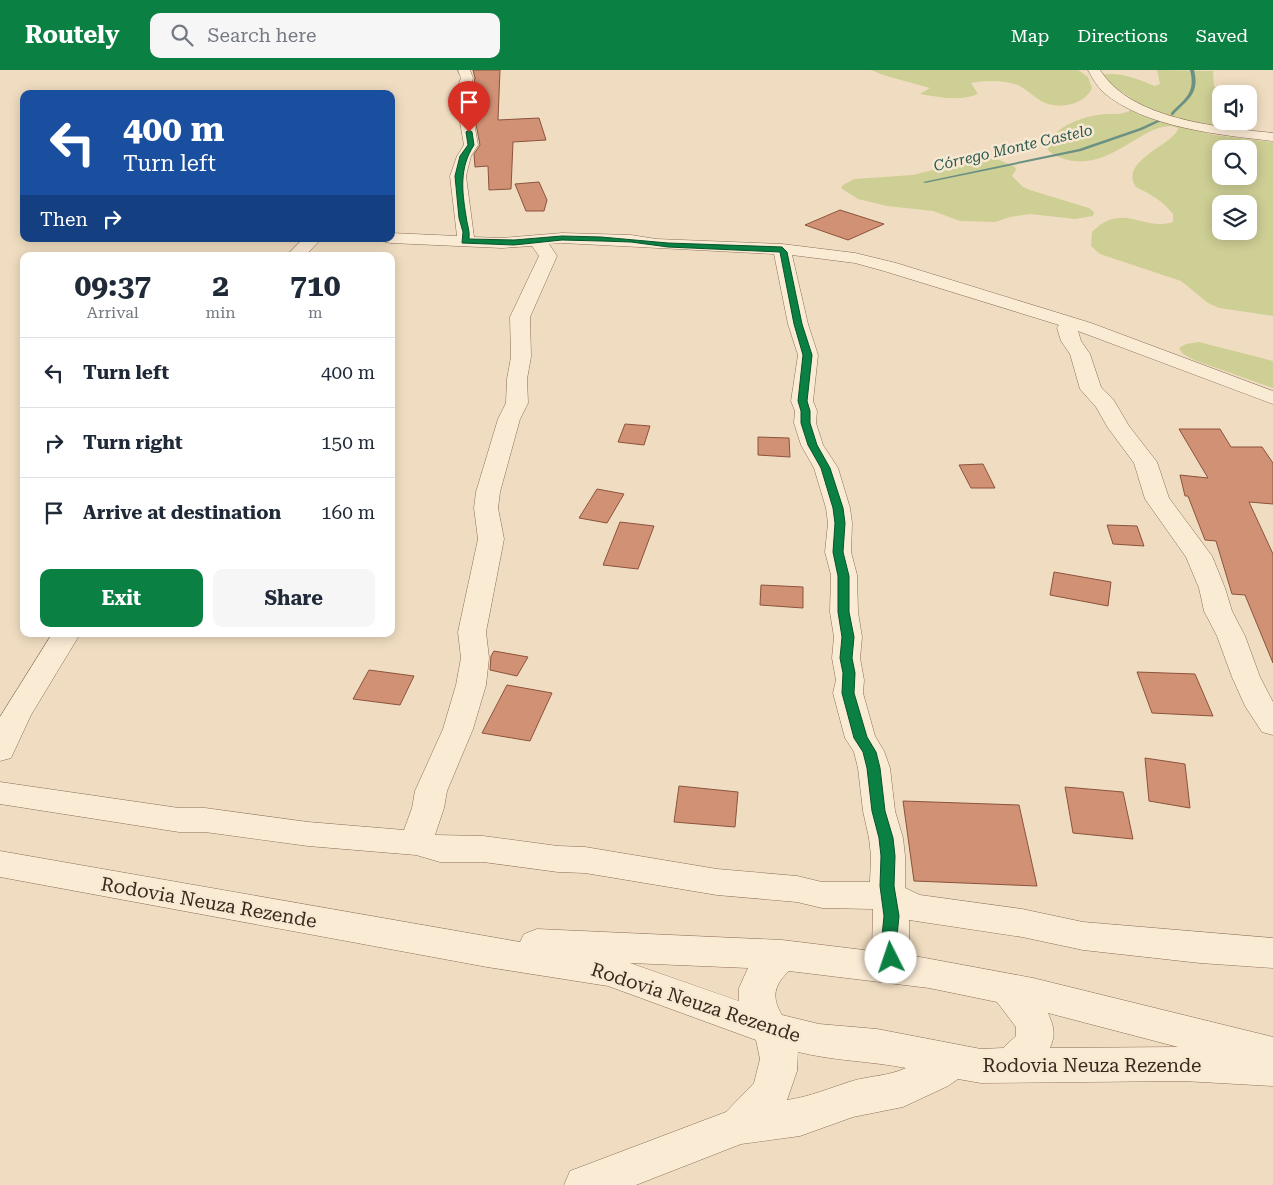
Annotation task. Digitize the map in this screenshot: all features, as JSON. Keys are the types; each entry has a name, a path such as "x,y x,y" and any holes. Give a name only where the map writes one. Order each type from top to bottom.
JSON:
{"street":[{"path":"464,70 467,78 462,94 471,145 464,156 458,176 462,218 466,232 465,241"},
{"path":"1094,70 1108,90 1136,106 1196,125 1273,137"},
{"path":"395,238 508,243 562,238 631,240 668,245 782,249 867,261 1070,322 1273,398"},
{"path":"416,843 428,808 431,791 458,729 471,685 475,658 472,632 491,539 486,508 488,492 509,419 517,403 518,371 521,357 520,317 548,256 538,241"},
{"path":"299,252 309,242"},
{"path":"782,249 798,324 808,355 802,401 806,411 805,423 812,445 826,468 838,508 840,523 838,552 844,576 844,612 848,637 846,658 849,673 848,693 860,738 869,752 874,768 879,811 887,847 887,886 892,916 890,947 893,968"},
{"path":"1070,322 1067,328 1068,334 1080,354 1091,389 1105,404 1119,428 1145,462 1157,499 1199,556 1212,588 1218,611 1246,677 1260,706 1273,725"},
{"path":"0,750 16,715 64,637"},
{"path":"0,792 178,820 205,820 308,834 416,843 440,849 483,849 558,859 585,860 717,882 797,889 822,895 890,896 914,908 1022,923 1083,936 1200,948 1273,953"},
{"name":"Rodovia Neuza Rezende","path":"0,864 487,952 610,971 771,1030 819,1041 877,1046 981,1066 1183,1064 1273,1069"},
{"name":"Rodovia Neuza Rezende","path":"418,939 782,955 893,968 929,973 1008,989 1273,1054"},
{"path":"740,1126 768,1096 778,1071 779,1048 759,1009 756,990 760,976 782,955"},
{"path":"1008,989 1030,1016 1037,1031 1034,1045 1024,1056 1010,1066"},
{"path":"585,1185 740,1126 800,1117 854,1099 903,1090 934,1074 952,1060"}],"green space":[{"path":"871,70 1078,70 1088,77 1092,88 1083,99 1070,105 1062,106 1047,104 1018,85 1001,81 971,83 978,94 964,98 949,98 920,94 930,88"},
{"path":"1157,70 1213,71 1212,127 1190,128 1214,135 1256,140 1212,140 1212,185 1257,185 1257,140 1273,142 1273,316 1219,308 1208,303 1181,281 1100,254 1091,246 1092,232 1103,223 1114,219 1133,219 1162,224 1173,222 1173,214 1169,209 1156,198 1136,187 1132,178 1134,169 1141,161 1175,134 1178,128 1167,126 1155,129 1115,152 1085,161 1068,160 1057,156 1048,150 1048,142 1061,129 1080,119 1124,113 1134,108 1130,97 1113,87 1100,75 1121,75 1155,86 1160,84"},
{"path":"995,158 1015,167 1016,170 1012,176 1023,187 1089,208 1094,212 1093,216 1075,219 1030,214 1010,217 995,222 960,221 933,211 887,206 858,199 841,188 854,179 913,175 968,161"},
{"path":"1199,342 1273,361 1273,388 1194,360 1183,354 1179,348 1186,344"}],"building":[{"path":"473,70 500,70 498,120 539,118 546,140 513,142 511,189 489,190 488,166 475,167 474,154 480,145 476,124 480,104 476,104 472,91 475,78"},
{"path":"539,182 547,200 544,211 526,211 515,184"},
{"path":"840,210 884,224 848,240 805,225"},
{"path":"625,424 650,426 644,445 618,442"},
{"path":"1179,429 1220,429 1231,447 1262,447 1273,463 1273,504 1249,502 1273,554 1273,663 1245,595 1232,594 1216,541 1205,540 1188,496 1185,496 1180,475 1208,478"},
{"path":"758,437 789,438 790,457 758,455"},
{"path":"983,464 995,488 971,488 959,465"},
{"path":"597,489 624,494 607,523 579,518"},
{"path":"620,522 654,526 638,569 603,565"},
{"path":"1107,525 1137,526 1144,546 1113,544"},
{"path":"1054,572 1111,582 1108,606 1050,595"},
{"path":"761,585 803,587 803,608 760,605"},
{"path":"494,651 528,657 517,676 490,670 491,656"},
{"path":"369,670 414,676 400,705 353,699"},
{"path":"1137,672 1195,674 1213,716 1152,713"},
{"path":"507,685 552,693 530,741 482,733"},
{"path":"1145,758 1185,764 1190,808 1149,801"},
{"path":"679,786 738,792 735,827 674,822"},
{"path":"1065,787 1123,792 1133,839 1073,833"},
{"path":"903,801 1019,805 1037,886 914,881"}],"waterway":[{"name":"Córrego Monte Castelo","path":"1172,114 1193,90 1194,78 1192,70"},
{"name":"Córrego Monte Castelo","path":"925,182 1080,150 1141,129 1163,119"}],"route":[{"path":"469,132 471,145 464,156 458,176 462,218 466,232 465,241 527,242 562,238 631,240 668,245 782,249 798,324 808,355 802,401 806,411 805,423 812,445 826,468 838,508 840,523 838,552 844,576 844,612 848,637 846,658 850,680 848,693 849,701 860,730 860,738 869,752 874,768 879,811 886,838 888,856 887,886 892,916 889,936 891,958"}]}
